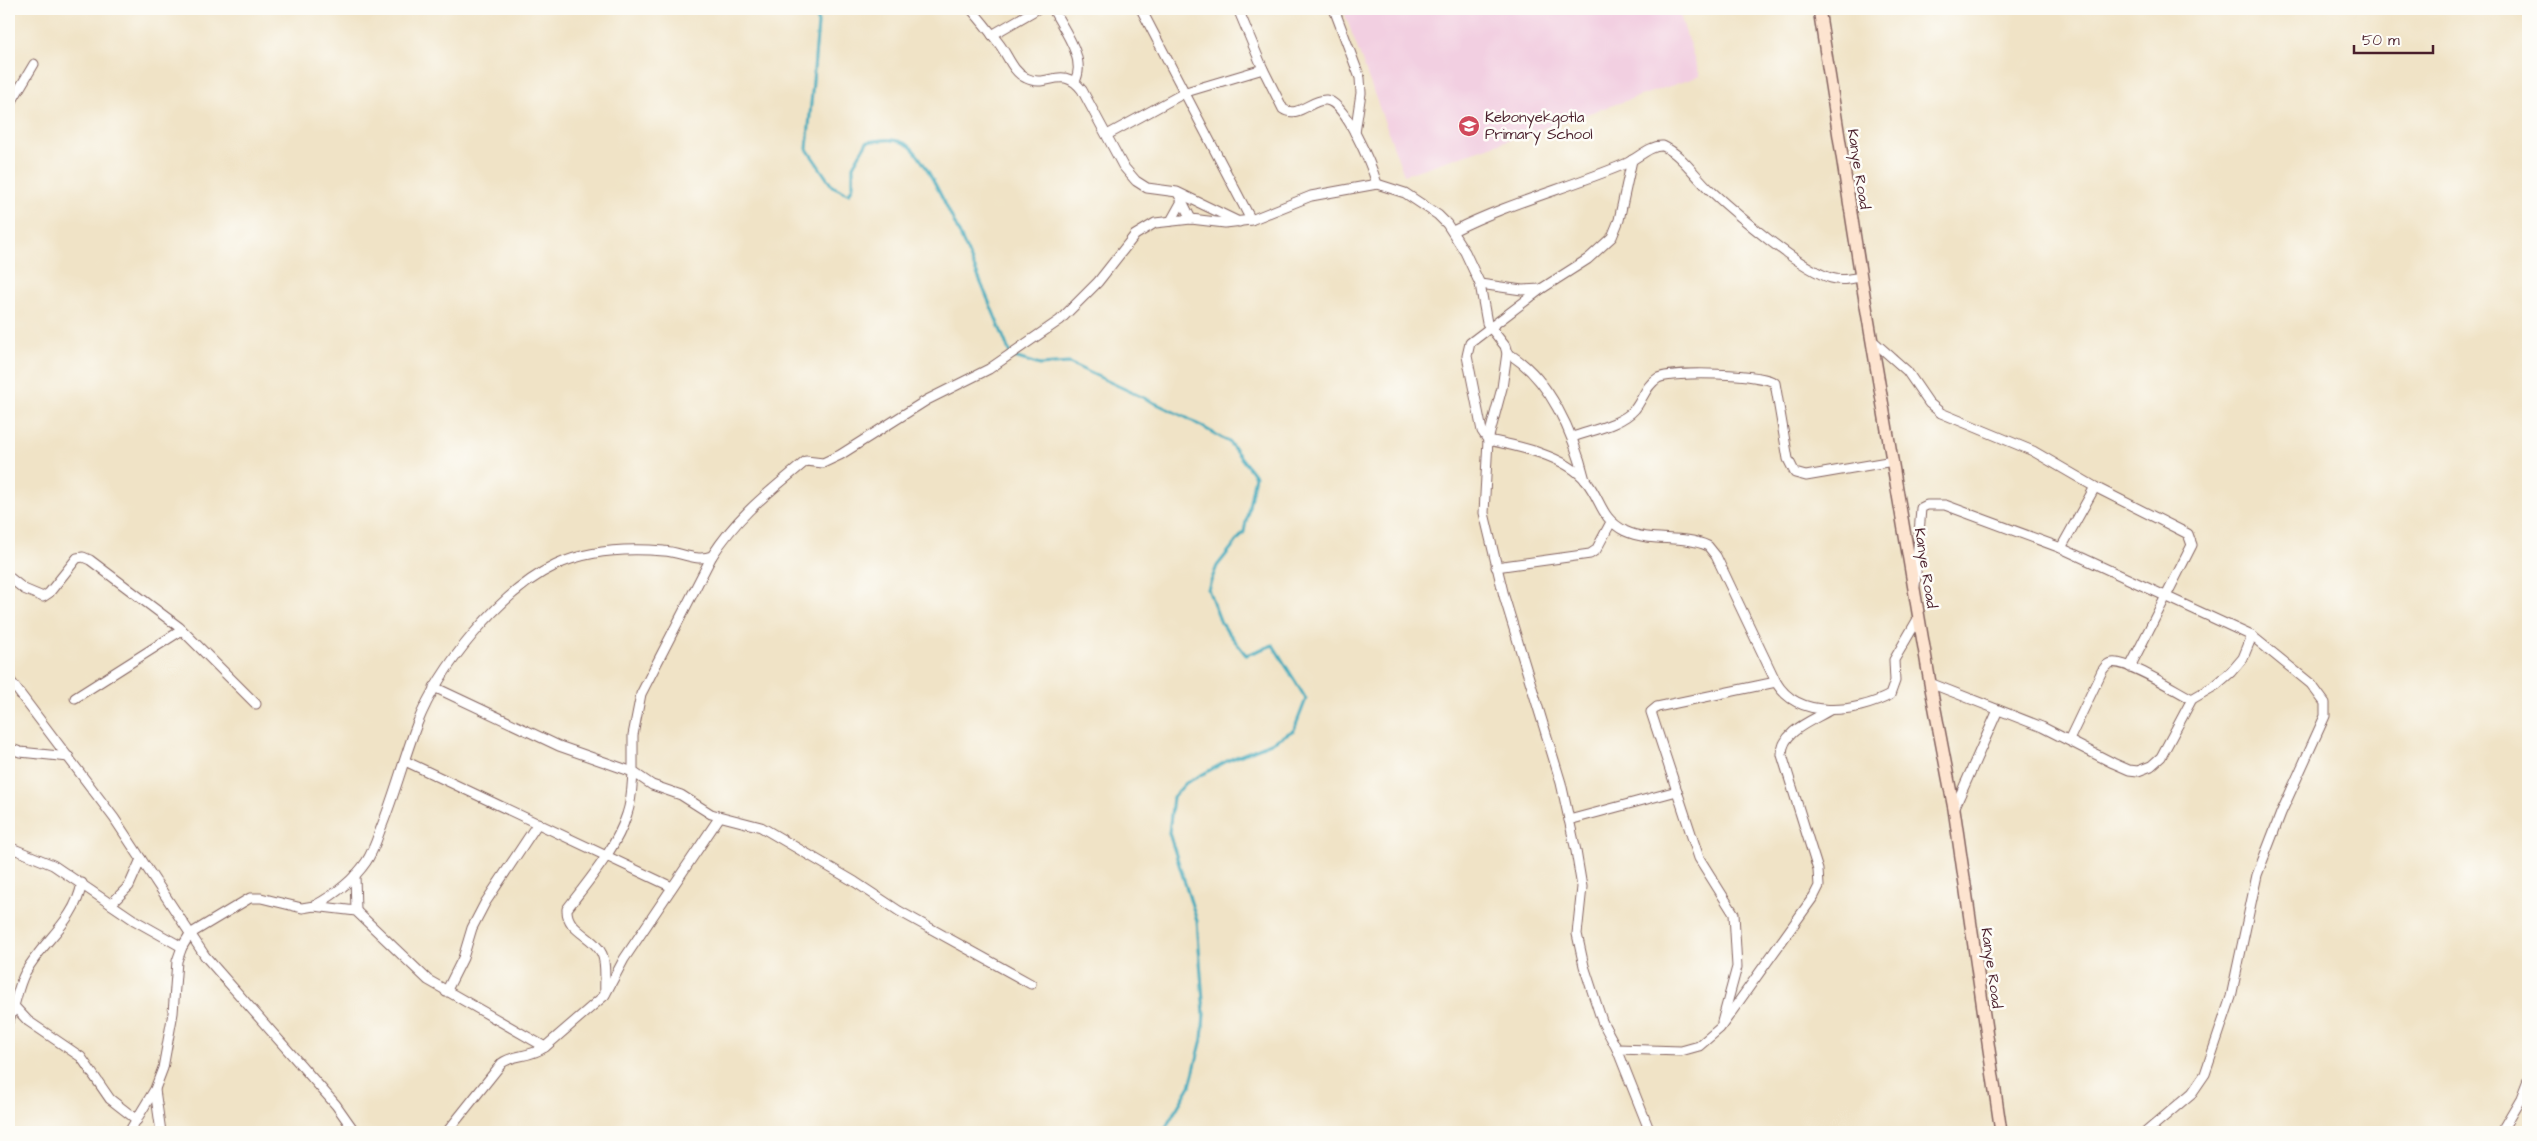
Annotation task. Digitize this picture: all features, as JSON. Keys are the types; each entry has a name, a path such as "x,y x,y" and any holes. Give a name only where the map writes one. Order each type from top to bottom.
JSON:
{"main road":[{"name":"Kanye Road","path":"1819,9 1861,277 1930,683 1954,809 2001,1132"}],"street":[{"path":"971,9 992,35 1012,66 1026,78 1039,81 1060,77 1075,81 1123,166 1142,186 1178,193 1240,222"},
{"path":"992,35 1037,9"},
{"path":"1053,9 1078,62 1078,74 1075,81"},
{"path":"1141,9 1186,92 1250,220"},
{"path":"1238,9 1263,69 1285,111 1297,111 1327,100 1338,107 1355,134 1377,184"},
{"path":"1334,9 1360,78 1361,93 1355,134"},
{"path":"9,106 34,64"},
{"path":"1106,135 1186,92 1263,69"},
{"path":"1453,231 1500,210 1632,160 1655,147 1666,147 1742,218 1812,271 1837,280 1861,277"},
{"path":"1586,480 1573,470 1538,452 1488,440 1479,425 1467,356 1470,344 1541,289 1588,259 1612,237 1618,220 1632,160"},
{"path":"605,995 602,954 590,940 571,924 566,917 567,909 605,856 627,814 633,772 633,734 641,694 712,556 728,531 743,514 806,462 823,463 832,459 927,400 989,369 1047,330 1082,300 1135,235 1155,224 1191,219 1240,222 1250,220 1311,196 1377,184 1392,187 1405,193 1438,215 1453,231 1480,284 1484,314 1490,328 1505,346 1507,353 1502,388 1488,440 1484,513 1496,567 1519,650 1558,775 1581,873 1577,934 1584,966 1602,1021 1617,1049 1650,1132"},
{"path":"1178,193 1181,203 1191,219"},
{"path":"1171,221 1181,203"},
{"path":"1480,284 1522,290 1541,289"},
{"path":"1872,340 1906,371 1929,402 1941,412 2033,451 2095,487 2188,534 2192,545 2167,598 2130,667"},
{"path":"1507,353 1526,365 1543,386 1573,438 1586,480 1611,522 1635,535 1704,544 1712,550 1776,682 1789,699 1797,703 1830,710 1846,709 1882,700 1890,695 1894,689 1894,660 1919,617"},
{"path":"1573,438 1626,416 1636,408 1652,383 1661,377 1677,374 1733,375 1761,378 1775,383 1788,459 1795,473 1806,476 1855,466 1893,461"},
{"path":"2060,548 2095,487"},
{"path":"1915,588 1919,558 1919,514 1921,508 1927,505 1944,505 2060,548 2252,636 2311,684 2325,703 2325,716 2281,813 2256,874 2231,997 2205,1074 2192,1093 2146,1132"},
{"path":"1496,567 1590,554 1596,550 1611,522"},
{"path":"314,906 332,896 355,875 366,861 376,840 417,724 434,687 462,647 518,590 556,564 574,558 614,551 665,551 694,558 712,556"},
{"path":"9,577 24,589 43,597 49,593 72,563 77,558 83,557 182,630 256,704"},
{"path":"75,698 182,630"},
{"path":"1930,683 2069,740 2121,766 2138,771 2151,766 2161,758 2192,700 2216,685 2231,672 2243,658 2252,636"},
{"path":"2069,740 2106,665 2112,663 2130,667 2192,700"},
{"path":"9,679 114,818 190,934 223,977 336,1105 355,1132"},
{"path":"1720,1028 1737,967 1734,914 1700,858 1690,834 1678,791 1651,718 1653,710 1776,682"},
{"path":"434,687 560,746 633,772 652,785 681,795 718,818 760,828 855,882 898,910 1031,984"},
{"path":"1617,1049 1681,1051 1699,1046 1720,1028 1806,908 1819,886 1818,870 1781,747 1785,738 1830,710"},
{"path":"1954,809 1998,710"},
{"path":"9,748 20,752 68,757"},
{"path":"404,761 672,887"},
{"path":"1569,820 1678,791"},
{"path":"447,1132 502,1063 507,1059 536,1053 605,995 624,959 718,818"},
{"path":"446,992 463,958 472,928 538,823"},
{"path":"9,847 54,865 134,920 182,947"},
{"path":"111,904 129,886 141,858"},
{"path":"355,875 356,911"},
{"path":"9,1020 19,984 26,970 71,914 80,897 82,883"},
{"path":"129,1132 156,1089 169,1040 177,961 182,947 190,934 250,898 261,898 302,908 314,906 356,911 412,967 446,992 545,1047"},
{"path":"14,1006 28,1021 81,1057 110,1099 137,1120"},
{"path":"2501,1132 2521,1098 2528,1080"},
{"path":"156,1089 161,1132"}],"shaded area":[{"name":"Kebonyekgotla Primary School","path":"1343,9 1678,9 1700,76 1404,175"}],"waterway":[{"path":"817,9 818,24 807,149 832,186 849,194 853,186 853,166 867,142 893,140 908,145 919,157 948,210 964,243 1011,356 1040,365 1069,363 1187,418 1229,442 1255,476 1244,532 1217,566 1208,589 1221,623 1246,655 1273,645 1306,699 1294,730 1271,743 1229,760 1186,783 1173,797 1169,833 1197,921 1204,1014 1202,1039 1190,1086 1163,1132"}],"place":[{"name":"Kebonyekgotla Primary School","path":"1469,126"}]}
